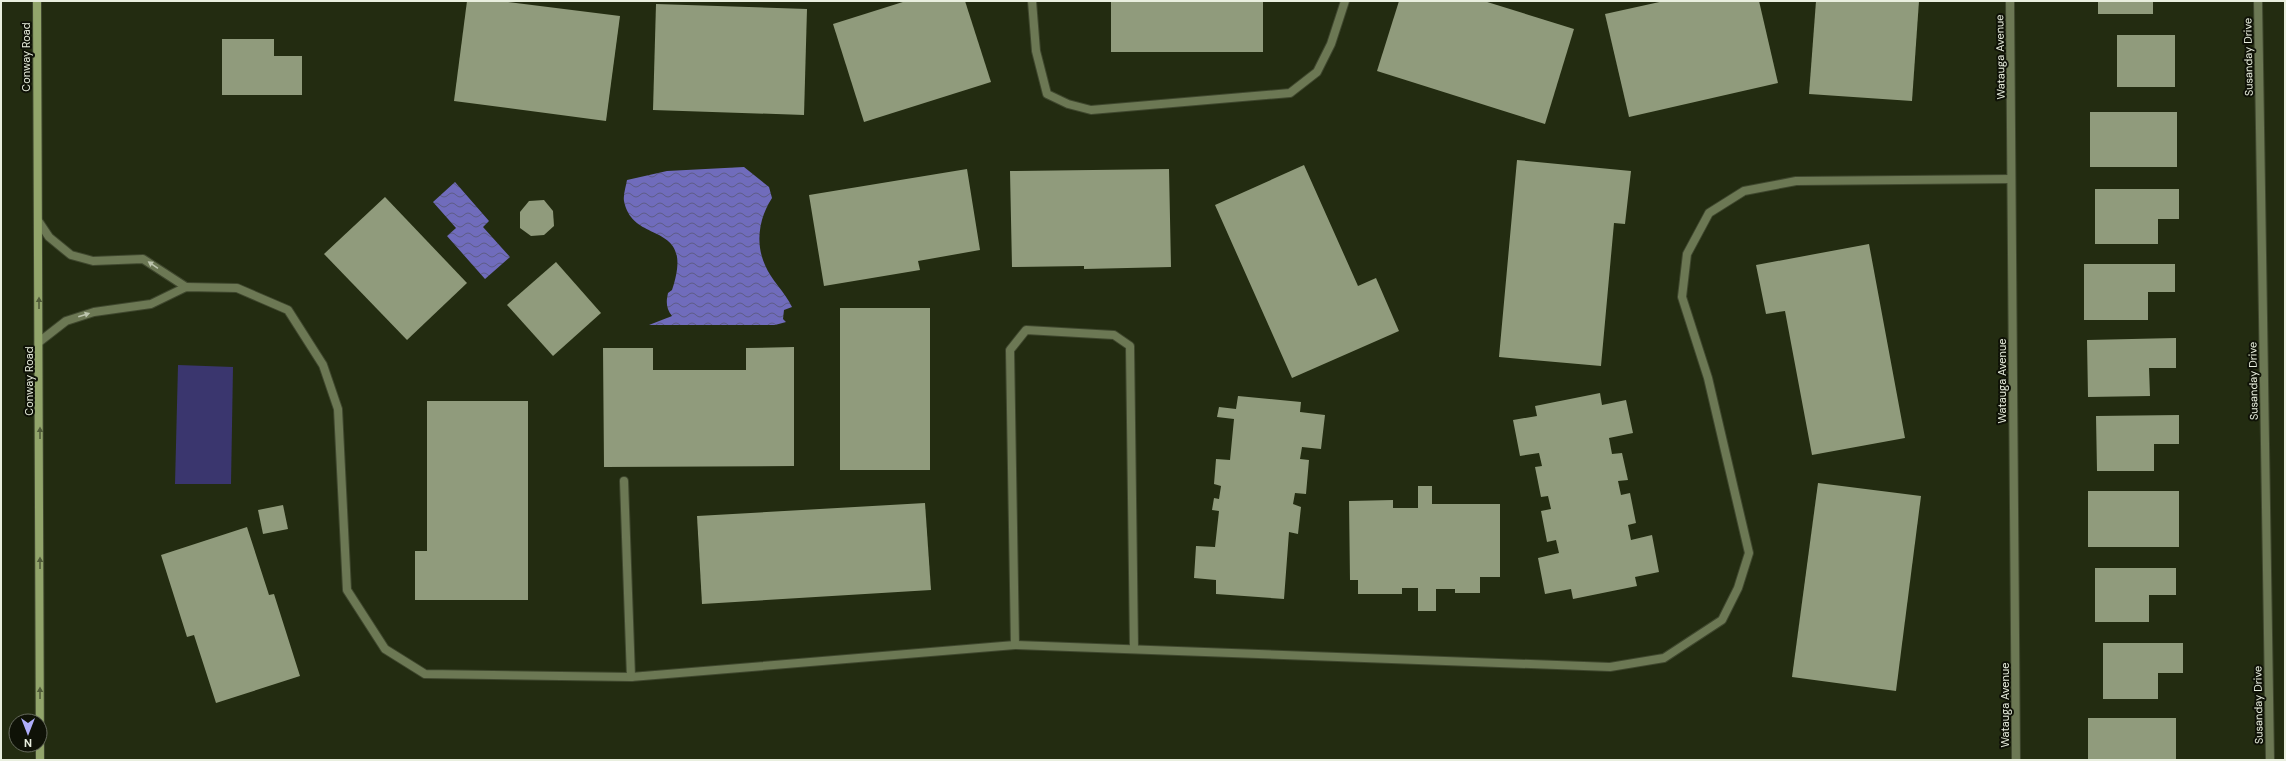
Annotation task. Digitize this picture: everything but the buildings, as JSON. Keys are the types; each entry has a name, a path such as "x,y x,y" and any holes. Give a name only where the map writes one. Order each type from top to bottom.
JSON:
{"main road":[{"name":"Conway Road","path":"37,1 40,342 40,760"}],"street":[{"path":"1032,1 1036,51 1047,94 1068,104 1091,110 1290,93 1317,72 1331,44 1345,1"},
{"name":"Watauga Avenue","path":"2010,1 2016,760"},
{"name":"Susanday Drive","path":"2258,1 2270,760"},
{"path":"40,342 66,321 94,312 151,304 186,287 237,288 288,310 323,365 338,409 347,590 385,649 425,674 631,677 1015,645 1610,667 1664,658 1722,620 1738,588 1749,553 1708,378 1682,297 1687,254 1709,213 1744,191 1796,181 2011,179"},
{"path":"38,222 49,237 71,255 93,261 143,258 186,287"},
{"path":"1015,645 1010,350 1026,330 1067,331 1114,335 1130,346 1134,649"},
{"path":"624,481 631,677"}],"shaded area":[{"path":"178,365 233,367 231,484 175,484"}],"water":[{"path":"744,167 769,187 772,198 761,222 759,239 760,248 765,265 792,307 784,310 783,319 786,322 775,325 649,325 672,316 667,305 667,299 668,293 672,290 677,267 676,252 670,242 639,224 630,215 624,201 627,180 667,171"},
{"path":"455,182 489,221 483,227 510,257 485,279 447,236 456,228 433,202"}]}
